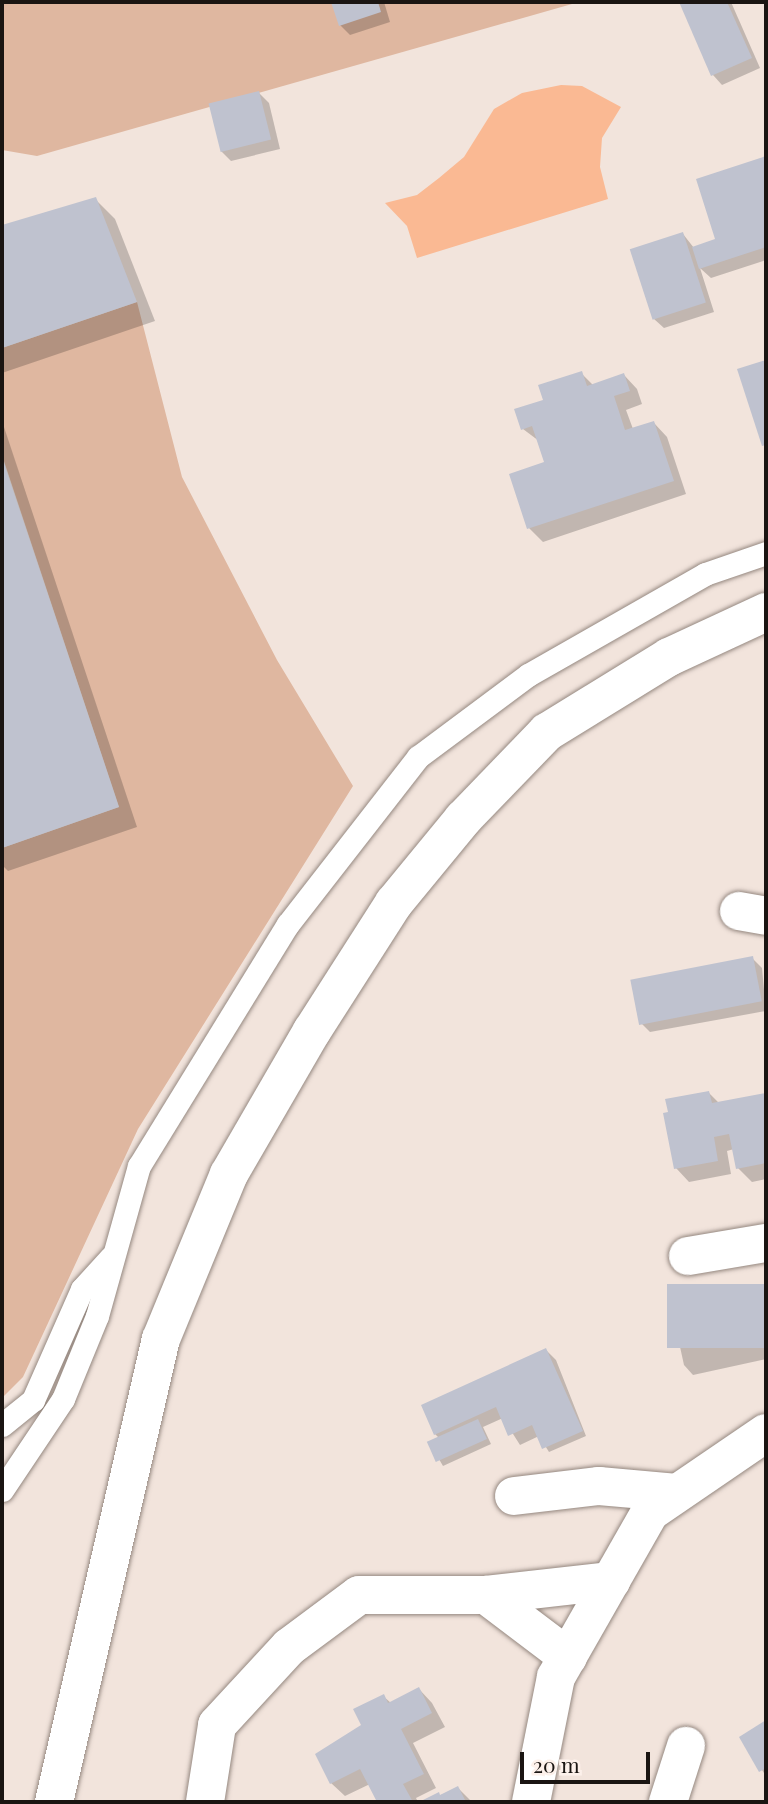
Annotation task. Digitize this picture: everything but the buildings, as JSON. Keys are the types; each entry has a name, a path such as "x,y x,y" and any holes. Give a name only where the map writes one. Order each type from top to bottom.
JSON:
{"main road":[{"path":"54,1802 161,1339 229,1174 312,1031 394,903 463,819 547,732 669,657 766,612"},
{"path":"688,1256 766,1243"},
{"path":"531,1802 556,1677 650,1512 766,1433"},
{"path":"514,1496 599,1486 677,1493"},
{"path":"205,1802 217,1725 289,1647 359,1595 486,1595 611,1581"},
{"path":"486,1595 568,1657"},
{"path":"668,1802 686,1746"}],"lane":[{"path":"2,1490 63,1399 97,1316 146,1155 288,924 418,757 528,675 705,574 766,553"},
{"path":"2,1425 33,1399 82,1289 115,1252"}],"shaded area":[{"path":"2,2 579,2 37,156 2,150"},
{"path":"561,85 582,86 621,107 602,138 600,167 608,199 417,258 407,226 385,203 417,195 464,157 494,109 522,93"},
{"path":"137,302 182,477 277,660 353,786 138,1129 23,1377 2,1398 2,848 119,807 2,455 2,348"}]}
